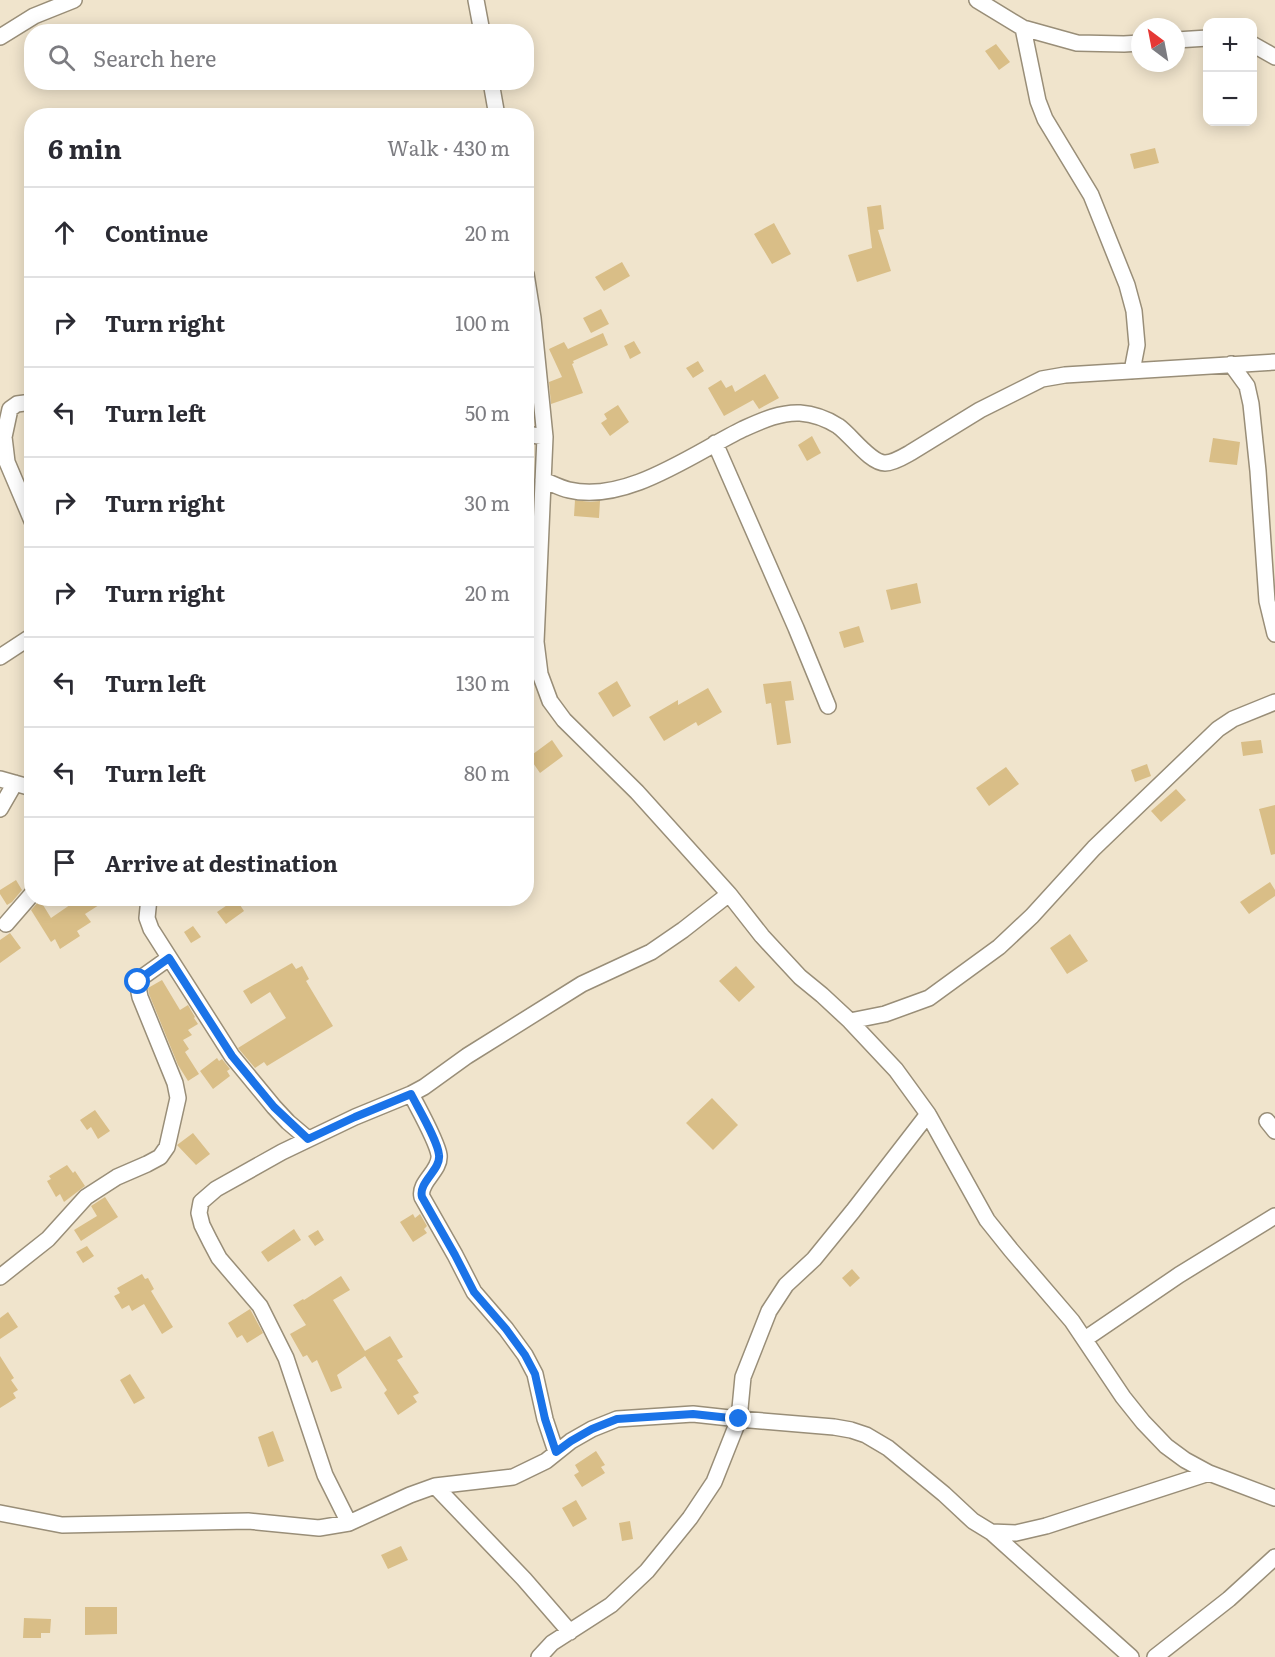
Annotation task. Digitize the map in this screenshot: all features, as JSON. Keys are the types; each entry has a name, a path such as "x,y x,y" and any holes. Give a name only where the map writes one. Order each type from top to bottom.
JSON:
{"street":[{"path":"0,37 34,16 74,0"},
{"path":"476,0 480,24"},
{"path":"977,0 1023,28 1077,43 1131,44"},
{"path":"1023,28 1038,101 1045,119 1090,195 1127,285 1134,311 1137,345 1132,371"},
{"path":"1185,39 1203,38"},
{"path":"1257,47 1275,57"},
{"path":"492,90 496,108"},
{"path":"534,328 545,437 536,642 540,674 550,700 564,720 637,792 800,977 822,994 896,1070 928,1114 987,1220 1085,1339 1123,1397 1143,1422 1166,1446 1185,1460 1209,1473 1275,1498"},
{"path":"543,480 570,490 598,492 621,487 643,481 767,418 798,413 826,419 840,427 876,460 884,463 904,456 980,410 1042,379 1065,375 1275,362"},
{"path":"1231,364 1247,387 1251,404 1258,471 1266,601 1275,634"},
{"path":"24,403 17,404 10,409 4,437 8,462 24,501"},
{"path":"534,435 545,437"},
{"path":"715,443 828,706"},
{"path":"0,657 24,641"},
{"path":"849,1021 885,1014 929,998 953,982 999,947 1032,916 1094,848 1218,729 1233,719 1275,702"},
{"path":"0,808 7,781 24,786"},
{"path":"349,1523 325,1475 286,1358 260,1306 219,1257 206,1233 199,1213 201,1202 216,1189 282,1152 355,1117 411,1094 476,1050 582,984 651,952 729,894"},
{"path":"6,924 24,903"},
{"path":"148,906 147,918 151,929 232,1056 274,1107 308,1139"},
{"path":"0,1277 48,1239 86,1197 117,1177 160,1157 167,1148 178,1098 177,1090 138,987 141,978 169,958"},
{"path":"411,1094 439,1155 438,1161 421,1189 422,1197 474,1292 506,1329 535,1374 545,1419 556,1452"},
{"path":"539,1657 552,1643 611,1605 646,1571 690,1518 714,1482 739,1419 743,1377 769,1311 786,1285 814,1259 928,1114"},
{"path":"1085,1339 1179,1275 1275,1216"},
{"path":"0,1513 62,1525 248,1521 319,1528 349,1523 435,1486 513,1477 538,1466 571,1441 592,1429 617,1419 693,1414 834,1427 851,1430 888,1448 973,1521 990,1532 1131,1657"},
{"path":"990,1532 1016,1533 1046,1526 1209,1473"},
{"path":"435,1486 524,1579 570,1632"},
{"path":"1155,1657 1229,1599 1275,1557"}],"building":[{"path":"996,44 1010,62 999,70 985,51"},
{"path":"1155,148 1159,163 1134,169 1130,154"},
{"path":"881,205 884,229 878,230 891,271 857,282 848,255 872,248 867,207"},
{"path":"774,223 791,254 772,264 754,234"},
{"path":"622,262 630,276 604,291 595,277"},
{"path":"601,309 609,324 591,333 583,318"},
{"path":"603,333 608,345 573,361 572,364 583,393 551,404 549,382 562,377 549,349 564,342 568,349"},
{"path":"634,341 641,353 630,359 624,346"},
{"path":"698,361 704,371 693,378 686,368"},
{"path":"765,374 779,398 759,409 753,400 724,416 708,388 721,380 726,388 732,385 735,392"},
{"path":"618,405 629,422 610,436 601,423 607,419 604,414"},
{"path":"812,436 821,453 807,461 798,445"},
{"path":"1213,438 1240,442 1237,465 1209,462"},
{"path":"575,500 600,501 599,518 574,516"},
{"path":"917,583 921,603 891,610 886,590"},
{"path":"859,626 864,642 844,648 839,632"},
{"path":"617,681 631,706 613,717 598,693"},
{"path":"791,681 794,700 785,701 791,743 777,745 771,703 766,704 763,684"},
{"path":"708,688 722,712 698,726 696,722 664,741 649,717 678,700 678,705"},
{"path":"552,740 563,756 540,773 534,764 534,753"},
{"path":"1261,740 1263,753 1243,756 1241,742"},
{"path":"1147,764 1151,776 1135,782 1131,770"},
{"path":"1006,767 1019,784 989,806 976,788"},
{"path":"1176,789 1186,800 1161,822 1151,811"},
{"path":"1275,805 1275,854 1271,855 1259,809"},
{"path":"16,880 22,890 7,905 0,890"},
{"path":"1270,882 1275,890 1275,896 1249,914 1240,902"},
{"path":"35,906 44,906 51,918 68,906 98,906 85,914 91,922 77,931 80,936 60,949 55,939 51,942 31,910"},
{"path":"226,906 241,906 244,911 226,924 217,912"},
{"path":"193,926 201,937 191,943 184,932"},
{"path":"10,933 21,948 0,963 0,940"},
{"path":"1070,934 1088,961 1067,974 1050,948"},
{"path":"292,963 296,969 302,966 309,979 306,981 333,1026 267,1066 264,1062 255,1068 238,1048 286,1018 270,992 251,1004 243,991"},
{"path":"736,966 755,987 739,1002 719,981"},
{"path":"162,980 180,1010 188,1005 198,1024 188,1030 192,1035 183,1040 189,1049 185,1052 199,1074 188,1081 178,1065 149,994 148,988"},
{"path":"217,1058 219,1061 222,1059 230,1069 227,1071 230,1076 213,1089 200,1071"},
{"path":"712,1098 738,1125 713,1150 686,1123"},
{"path":"95,1110 110,1131 98,1139 91,1127 87,1130 80,1120"},
{"path":"193,1133 210,1154 196,1165 177,1145"},
{"path":"67,1165 73,1173 75,1171 85,1186 64,1202 60,1194 56,1197 47,1181 51,1179 49,1176"},
{"path":"105,1197 118,1217 81,1241 74,1230 97,1216 91,1206"},
{"path":"413,1214 415,1218 420,1214 427,1226 424,1229 427,1233 413,1242 400,1222"},
{"path":"294,1229 301,1240 268,1262 261,1252"},
{"path":"318,1230 324,1240 315,1246 308,1236"},
{"path":"87,1246 94,1256 83,1263 76,1252"},
{"path":"852,1269 860,1278 850,1287 842,1278"},
{"path":"142,1274 145,1279 148,1278 154,1289 151,1291 173,1327 162,1334 144,1304 132,1311 129,1305 122,1309 114,1296 120,1293 117,1288"},
{"path":"341,1276 350,1290 333,1300 365,1351 390,1336 403,1357 397,1360 419,1393 413,1396 417,1402 398,1415 384,1393 387,1390 365,1356 337,1375 342,1388 331,1392 317,1360 312,1363 307,1355 303,1357 290,1334 306,1325 293,1305"},
{"path":"250,1309 263,1333 247,1343 242,1335 237,1338 228,1323"},
{"path":"8,1312 18,1327 0,1339 0,1318"},
{"path":"0,1356 14,1378 11,1380 18,1390 13,1393 16,1398 0,1408"},
{"path":"130,1374 145,1398 134,1404 120,1380"},
{"path":"273,1431 284,1461 268,1467 258,1437"},
{"path":"596,1451 605,1465 601,1467 605,1473 582,1487 574,1475 579,1472 575,1465"},
{"path":"576,1500 587,1519 573,1527 562,1508"},
{"path":"630,1521 633,1539 622,1541 619,1523"},
{"path":"401,1546 408,1560 388,1569 381,1555"},
{"path":"85,1607 117,1607 117,1634 85,1635"},
{"path":"24,1618 51,1619 50,1633 41,1633 41,1638 23,1638"}],"route":[{"path":"138,982 169,958 232,1056 274,1107 308,1139 411,1094 439,1155 438,1161 421,1189 422,1197 474,1292 506,1329 525,1355 535,1374 545,1419 556,1452 592,1429 617,1419 693,1414 739,1419"}]}
